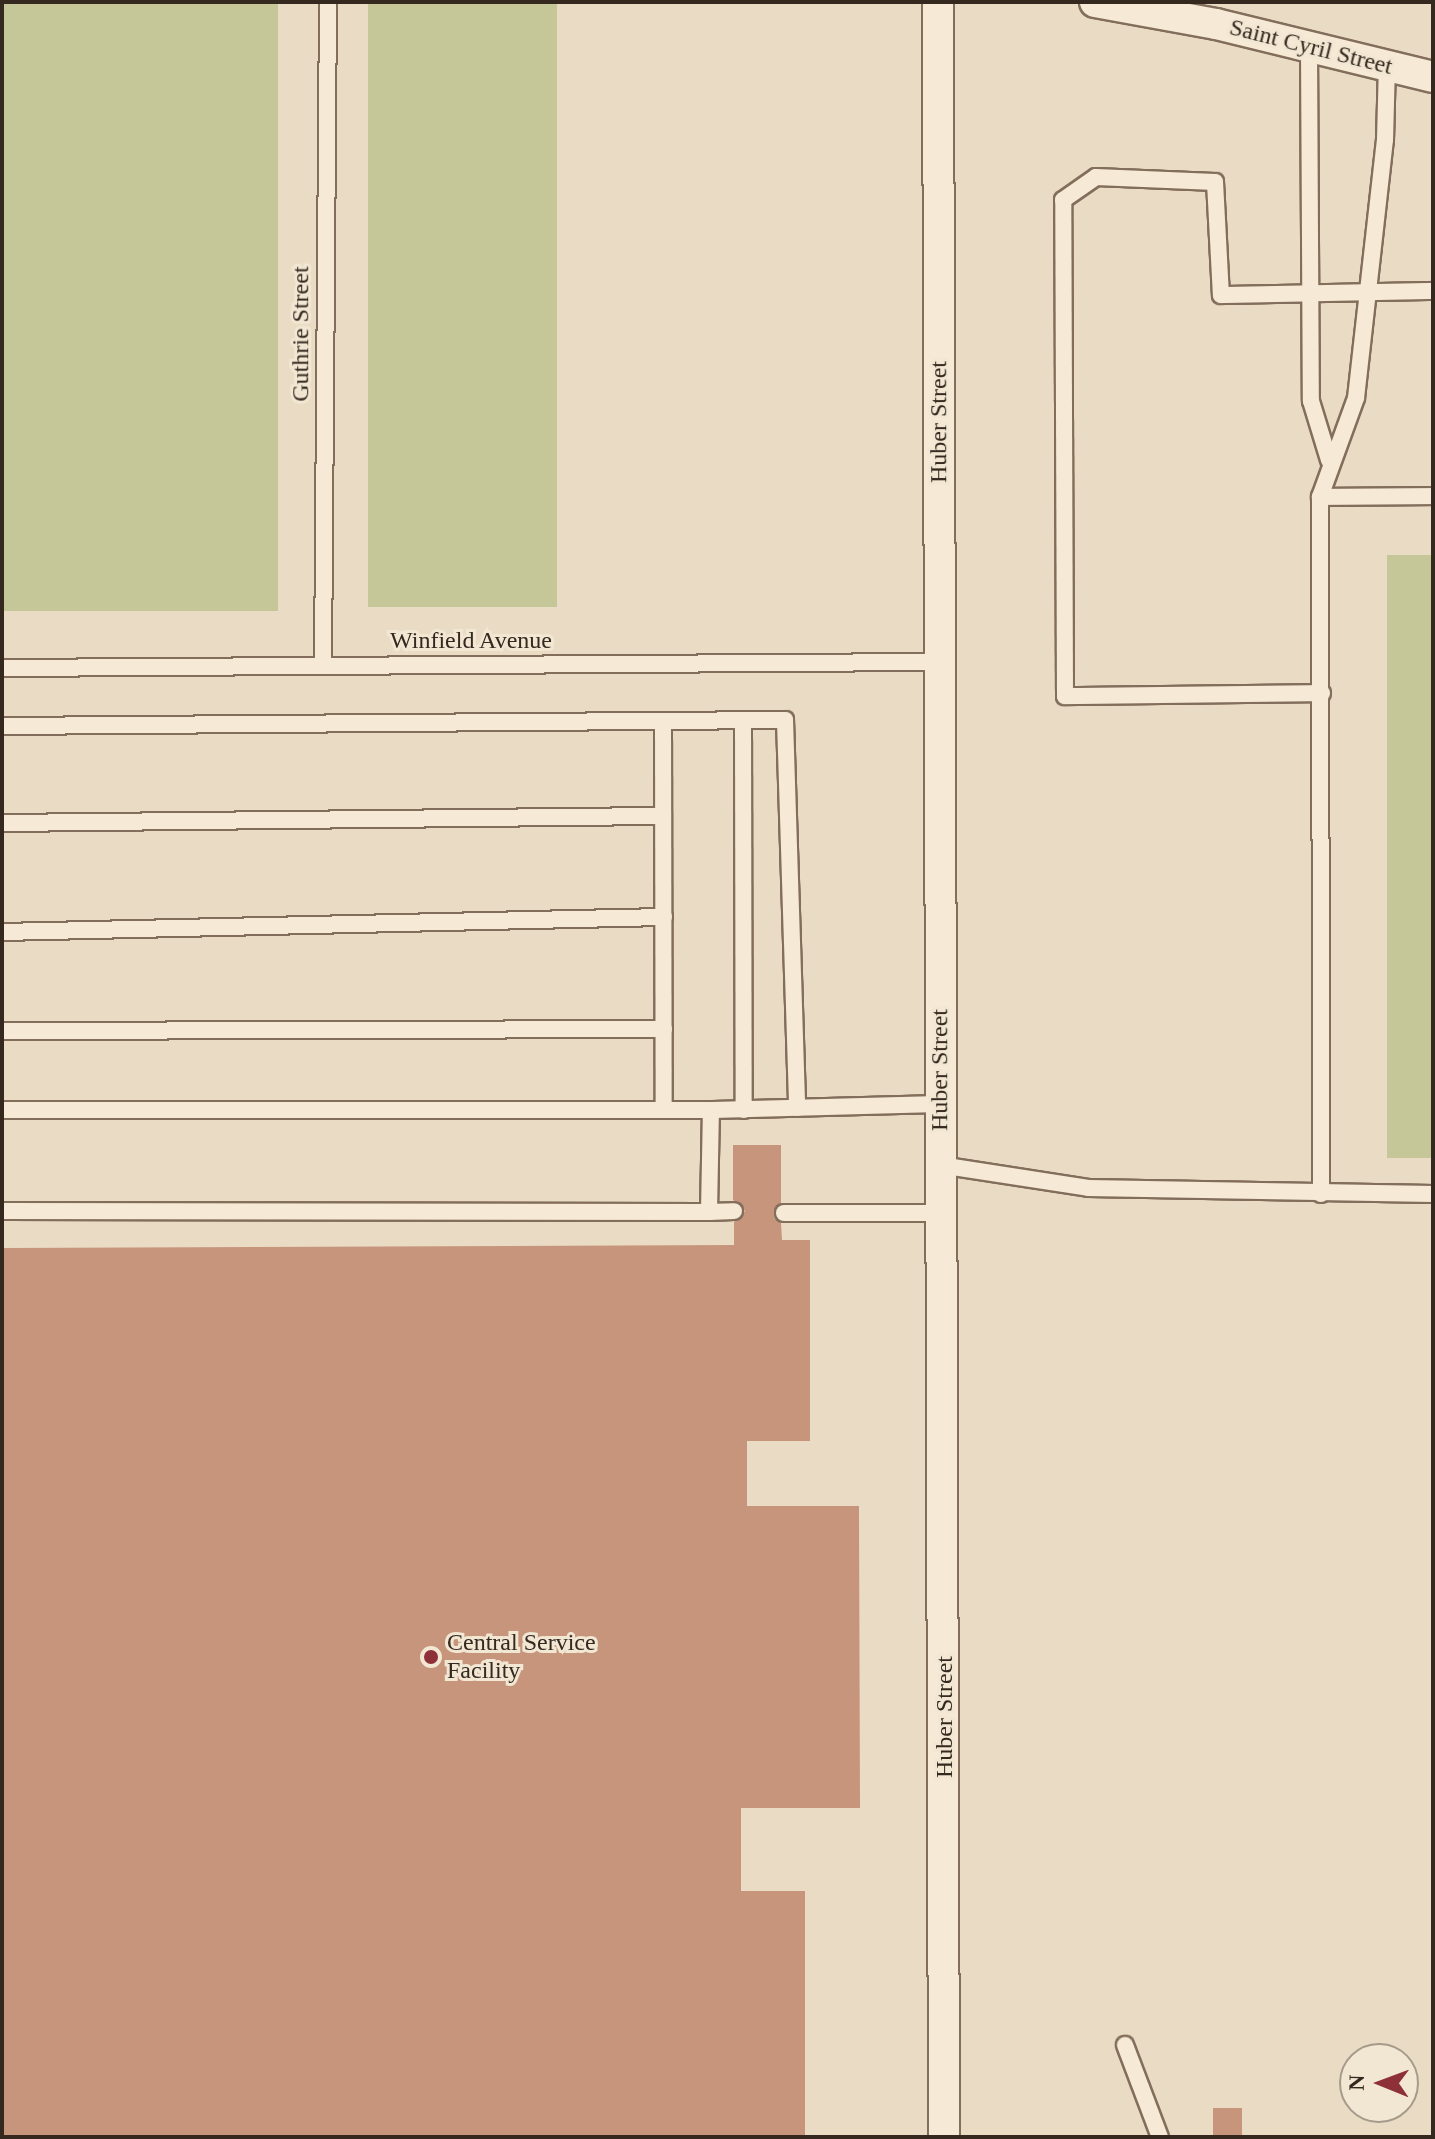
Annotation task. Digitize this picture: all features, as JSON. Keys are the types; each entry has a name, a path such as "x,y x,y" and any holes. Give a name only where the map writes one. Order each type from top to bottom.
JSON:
{"street":[{"name":"Huber Street","path":"938,2 944,2137"},
{"name":"Saint Cyril Street","path":"1100,2 1433,77"}],"lane":[{"name":"Guthrie Street","path":"323,666 328,2"},
{"path":"1309,47 1307,295 1311,401 1329,460"},
{"path":"1321,1194 1320,497 1329,460 1356,398 1369,291 1387,66"},
{"path":"1322,693 1065,696 1063,200 1096,177 1215,182 1221,295 1433,291"},
{"path":"1320,497 1433,496"},
{"name":"Winfield Avenue","path":"2,668 939,662"},
{"path":"743,720 744,1110"},
{"path":"2,726 785,720 797,1108"},
{"path":"663,721 664,1110"},
{"path":"2,823 663,816"},
{"path":"2,932 664,917"},
{"path":"2,1031 664,1029"},
{"path":"2,1110 744,1110 940,1104"},
{"path":"709,1212 711,1110"},
{"path":"940,1165 1088,1188 1433,1194"},
{"path":"2,1211 734,1211"},
{"path":"784,1213 941,1213"},
{"path":"1125,2045 1160,2137"}],"green space":[{"path":"2,2 278,2 278,611 2,611"},
{"path":"368,2 557,2 557,607 368,607"},
{"path":"1387,555 1433,555 1433,1158 1387,1158"}],"building":[{"name":"Central Service Facility","path":"733,1145 781,1145 781,1203 774,1218 781,1223 782,1240 810,1240 810,1441 747,1441 747,1506 859,1506 860,1808 741,1808 741,1891 805,1891 805,2137 2,2137 2,1248 734,1245 734,1222 745,1211 733,1200"},
{"path":"1213,2108 1242,2108 1242,2137 1213,2137"}],"place":[{"name":"Central Service Facility","path":"431,1657"}]}
